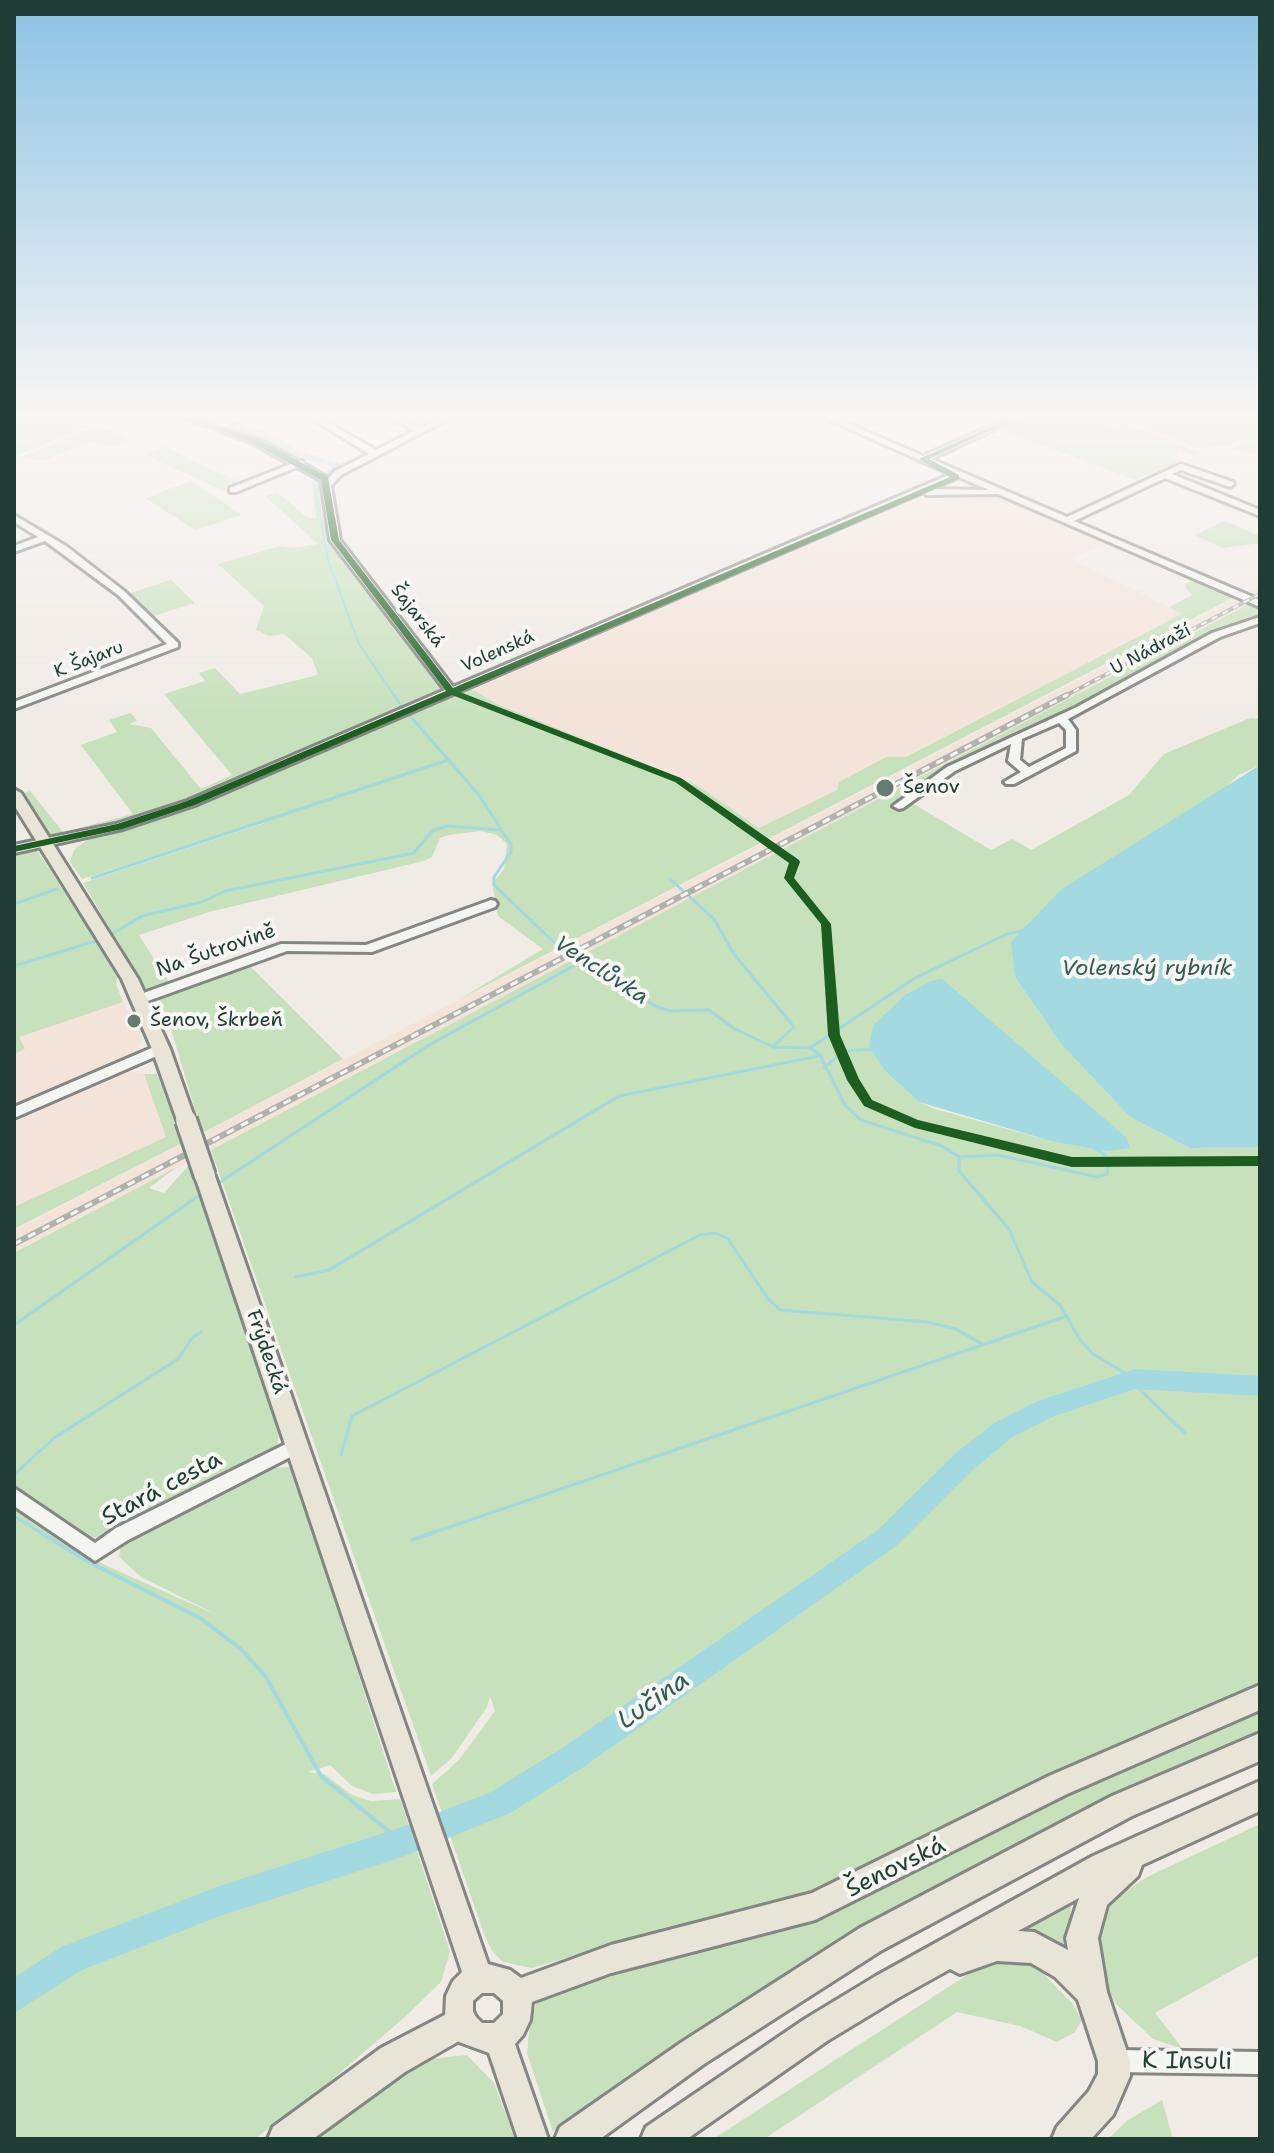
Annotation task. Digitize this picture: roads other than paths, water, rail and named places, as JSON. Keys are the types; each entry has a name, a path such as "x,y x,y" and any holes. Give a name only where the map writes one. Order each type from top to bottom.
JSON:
{"highway":[{"path":"572,2139 693,2053 871,1939 1122,1806 1260,1747"},
{"path":"658,2139 804,2038 1029,1906 1177,1832 1260,1796"},
{"path":"1069,2139 1109,2090 1114,2061 1091,1992 1082,1938 1094,1897 1120,1869 1177,1832"},
{"path":"887,1987 918,1982 969,1953 1007,1944 1050,1955 1091,1992"},
{"path":"285,2139 393,2060 462,2022"}],"main road":[{"name":"Frýdecká","path":"14,793 112,949 140,999 161,1049 479,1979"},
{"name":"Šenovská","path":"515,1994 611,1959 815,1906 1058,1785 1260,1697"},
{"path":"500,1978 515,1994 515,2019 498,2037 479,2039 462,2022 460,2005 463,1994 479,1979 500,1978"},
{"path":"498,2037 533,2139"}],"street":[{"path":"15,518 46,537"},
{"name":"Šajarská","path":"331,518 335,540 452,692"},
{"name":"Volenská","path":"51,850 83,836 191,803 859,518"},
{"path":"1060,518 1260,604"},
{"path":"1066,521 1071,518"},
{"path":"14,549 46,537"},
{"name":"K Šajaru","path":"14,706 174,645 121,593 46,537"},
{"name":"U Nádraží","path":"899,806 951,769 1061,718 1216,635 1260,620"},
{"path":"1010,782 1072,749 1075,742 1071,730 1061,718"},
{"path":"1017,739 1014,761 1028,772"},
{"path":"14,849 51,850"},
{"name":"Na Šutrovině","path":"140,999 286,947 367,949 491,904"},
{"path":"14,1113 161,1049"},
{"name":"Stará cesta","path":"14,1496 95,1553 122,1534 298,1445"},
{"name":"K Insuli","path":"1114,2061 1260,2063"}],"water":[{"name":"Volenský rybník","path":"1260,765 1260,1147 1190,1148 1130,1117 1061,1044 1015,977 1011,942 1062,889"},
{"path":"942,979 1127,1138 1130,1148 1107,1151 1051,1141 919,1102 885,1071 869,1046 873,1026 905,995 931,981"}],"waterway":[{"path":"320,518 328,560 359,644 395,697"},
{"path":"394,695 402,707"},
{"path":"411,717 478,794 501,829"},
{"path":"92,878 448,760"},
{"name":"Venclůvka","path":"109,936 142,916 202,902 225,891 414,853 432,831 447,826 501,830 511,844 511,852 494,877 494,885 563,951 657,1007 671,1011 709,1010 733,1028 773,1047 810,1048"},
{"path":"670,879 714,919 734,954 794,1027 775,1045"},
{"path":"14,904 57,889"},
{"path":"810,1048 915,978 1007,934 1023,931"},
{"name":"Venclůvka","path":"14,966 102,939"},
{"path":"217,1184 429,1045 579,963"},
{"name":"Venclůvka","path":"810,1048 820,1055 826,1067"},
{"path":"826,1067 844,1051 874,1049"},
{"path":"296,1277 329,1270 619,1096 819,1056"},
{"name":"Venclůvka","path":"826,1067 845,1105 861,1120 942,1146 959,1157"},
{"path":"959,1157 998,1155 1097,1177 1107,1174 1109,1164 1104,1154 1094,1148"},
{"name":"Venclůvka","path":"959,1157 959,1171 1009,1229 1032,1282 1060,1305 1066,1316"},
{"path":"14,1325 204,1192"},
{"path":"341,1455 352,1416 700,1235 716,1233 728,1239 769,1300 780,1310 927,1322 956,1329 982,1344"},
{"path":"429,1534 1066,1316"},
{"name":"Venclůvka","path":"1066,1316 1080,1340 1093,1354 1135,1379"},
{"path":"14,1475 54,1438 178,1359 192,1338 201,1332"},
{"name":"Lučina","path":"14,1997 72,1958 220,1901 402,1842 500,1803 572,1758 887,1538 967,1459 1005,1429 1047,1408 1135,1379 1260,1386"},
{"path":"1130,1380 1185,1433"},
{"path":"14,1516 43,1534"},
{"path":"40,1532 87,1561 200,1618 241,1649 266,1677 321,1776 402,1842"},
{"path":"412,1540 435,1532"}],"railway":[{"path":"1063,697 1260,594"},
{"path":"14,1244 1067,695"}],"place":[{"name":"Šenov","path":"885,788"},
{"name":"Šenov, Škrbeň","path":"134,1021"}]}
